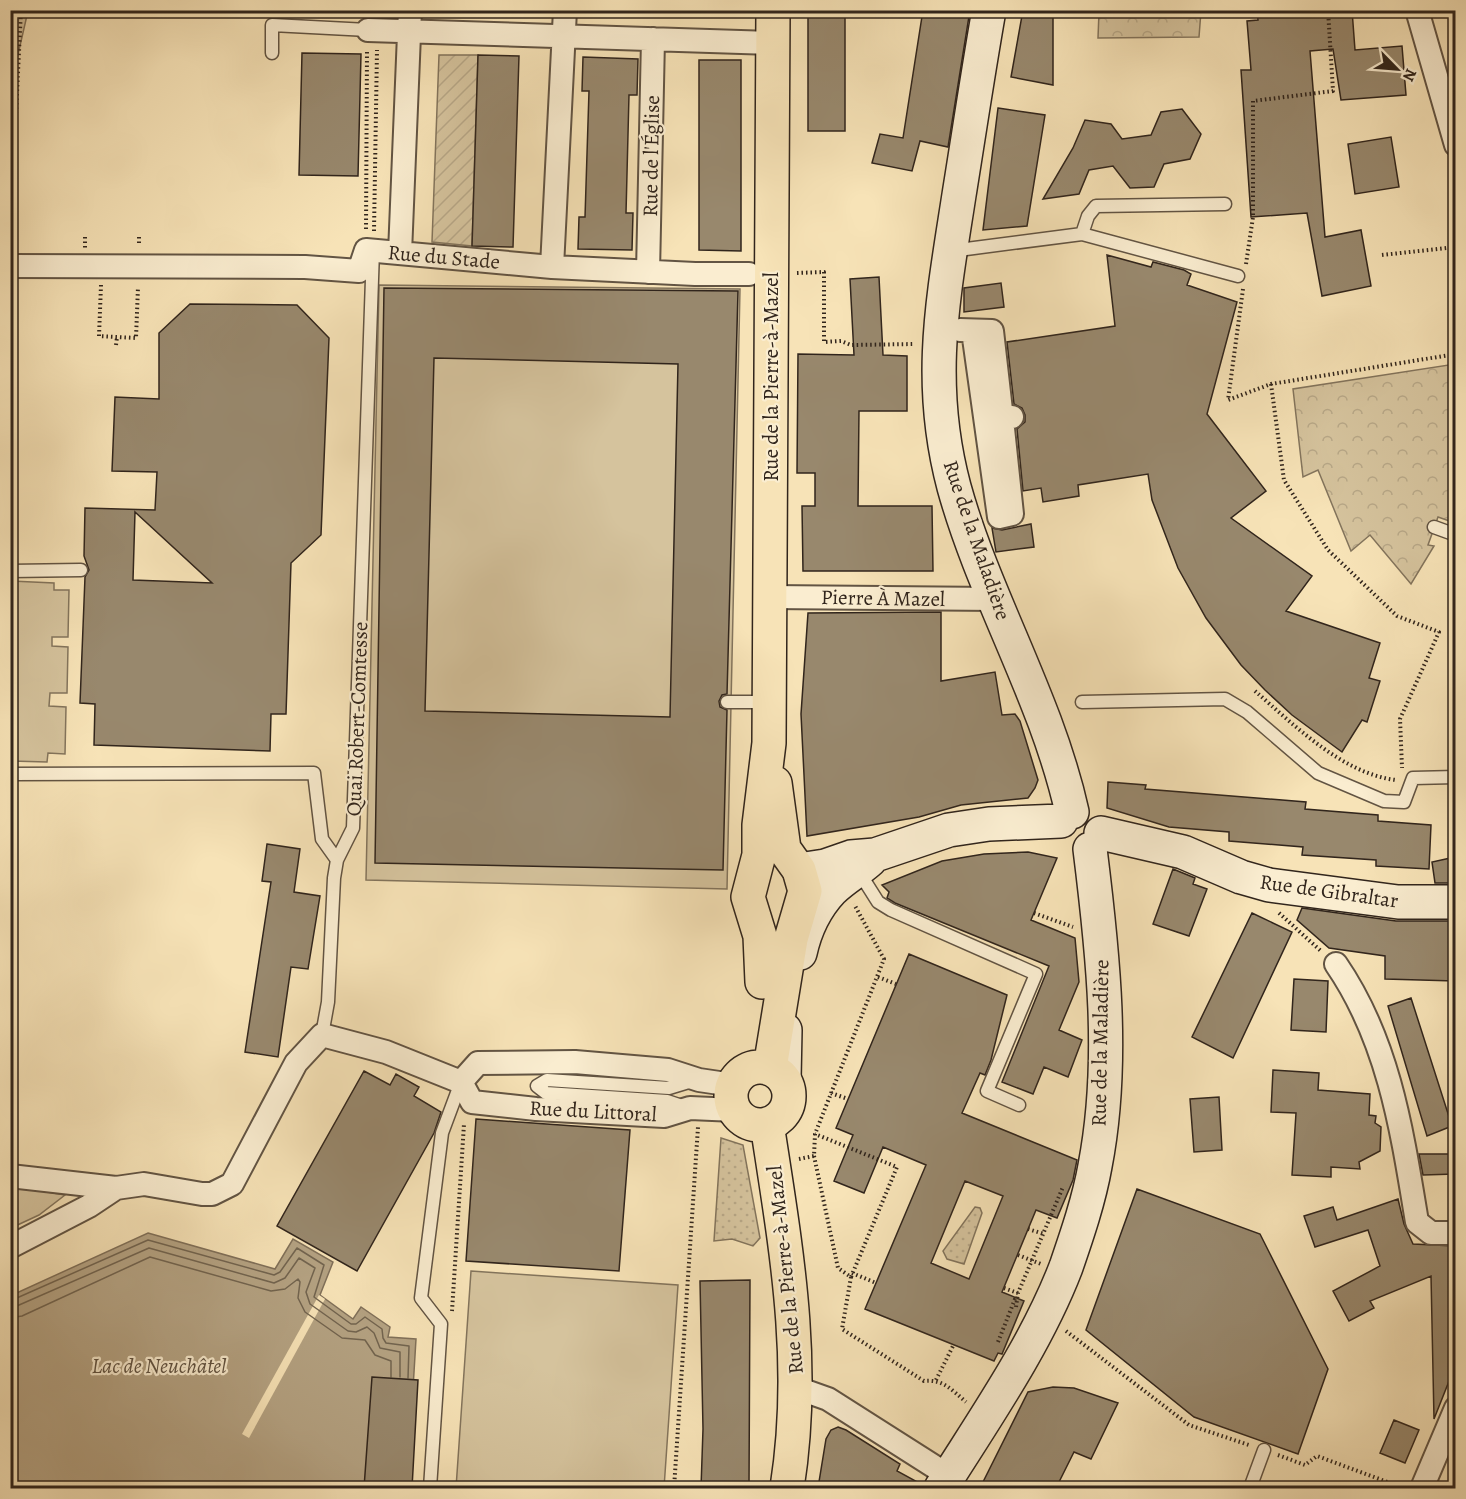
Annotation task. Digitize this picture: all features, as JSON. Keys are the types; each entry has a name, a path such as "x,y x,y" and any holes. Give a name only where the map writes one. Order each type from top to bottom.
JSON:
{"main road":[{"name":"Rue de la Pierre-à-Mazel","path":"773,10 769,743 759,825 759,855 748,897 774,972"},
{"name":"Rue de la Pierre-à-Mazel","path":"769,743 784,849 799,870 803,882 804,902 774,972 748,1055 755,1082 790,1094 787,1109 776,1120 767,1124 792,1298 797,1388 787,1488"},
{"path":"755,1082 746,1121 767,1124"}],"street":[{"path":"552,267 565,10"},
{"name":"Rue de la Maladière","path":"989,10 950,251 932,336 946,454 963,512 1039,705 1066,816"},
{"path":"1417,12 1455,145"},
{"path":"400,253 409,22"},
{"path":"372,31 409,22 564,37 773,43"},
{"name":"Rue de l'Église","path":"648,272 653,39"},
{"name":"Rue du Stade","path":"10,266 305,267 359,271 370,250 552,267 749,274"},
{"path":"932,336 973,331 992,331 1007,418 1012,514 999,517 973,331"},
{"name":"Pierre À Mazel","path":"770,597 996,599"},
{"path":"461,1082 478,1063 495,1061 575,1062 668,1070 699,1080 755,1082 786,1059 783,1049 788,1014 802,942 814,914 854,879 949,830 1066,816 1081,812 1099,827 1096,841"},
{"name":"Rue de la Maladière","path":"945,1482 1026,1348 1046,1309 1065,1268 1095,1166 1102,1108 1104,1052 1102,946 1096,841"},
{"name":"Rue de Gibraltar","path":"1096,841 1183,852 1241,877 1269,885 1398,902 1455,902"},
{"path":"799,870 825,866 851,857 854,879"},
{"path":"1336,964 1362,1005 1386,1070 1400,1115 1417,1222 1431,1233 1455,1233"},
{"path":"774,972 788,1014"},
{"path":"10,1176 116,1188 144,1184 212,1194 232,1184 296,1063 322,1035"},
{"name":"Rue du Littoral","path":"322,1035 378,1049 461,1082 472,1102 495,1106 694,1118 755,1082"},
{"path":"10,1247 89,1206 116,1188"},
{"path":"797,1388 828,1399 945,1482"},
{"path":"1422,1488 1455,1408"}],"lane":[{"path":"272,53 272,25 372,31"},
{"path":"1082,234 1088,216 1096,206 1225,204"},
{"path":"950,251 1082,234 1238,276"},
{"name":"Quai Robert-Comtesse","path":"322,1035 328,1002 334,878 337,860 353,828 370,250"},
{"path":"1434,527 1455,535"},
{"path":"10,571 81,570"},
{"path":"1082,702 1225,699 1247,712 1318,773 1384,801 1404,802 1413,778 1455,777"},
{"path":"727,702 769,702"},
{"path":"10,774 314,773 322,839 337,860"},
{"path":"854,879 878,902 891,910 1036,974 987,1091 1019,1104"},
{"path":"694,1118 667,1101 546,1093 537,1086 547,1080 669,1088 699,1080"},
{"path":"430,1488 441,1324 421,1298 442,1133 461,1082"},
{"path":"1250,1488 1264,1450"}],"path":[{"path":"10,120 16,114 21,10"},
{"path":"1253,217 1253,101 1333,91 1328,10"},
{"path":"370,250 372,31"},
{"path":"370,250 372,31"},
{"path":"1382,255 1455,247"},
{"path":"102,267 99,336 136,338 139,268"},
{"path":"793,273 824,272 824,342 841,341 851,345 932,336"},
{"path":"1239,313 1228,400 1271,384 1455,354"},
{"path":"116,345 117,337"},
{"path":"1271,384 1284,480 1328,550 1397,616 1438,632 1400,719 1404,802"},
{"path":"1255,691 1344,761 1378,778 1403,781"},
{"path":"854,879 884,959 815,1134 814,1156 838,1268 876,1282"},
{"path":"1269,885 1279,913 1336,964"},
{"path":"1034,913 1080,930"},
{"path":"878,977 896,984"},
{"path":"451,1321 464,1118 461,1082"},
{"path":"831,1093 848,1099"},
{"path":"674,1488 694,1118"},
{"path":"815,1134 897,1167 852,1275 842,1329 924,1381 936,1380 946,1384 971,1406"},
{"path":"798,1159 814,1156"},
{"path":"1019,1300 1018,1293 1060,1190"},
{"path":"1028,1229 1043,1235"},
{"path":"1018,1255 1032,1260"},
{"path":"1004,1288 1018,1293"},
{"path":"1059,1327 1190,1425 1305,1465 1317,1456 1405,1488"},
{"path":"936,1380 954,1344"}],"green space":[{"path":"742,10 735,17 601,15 598,11"},
{"path":"10,11 28,11 11,85"},
{"path":"1201,11 1199,37 1098,38 1099,12"},
{"path":"439,55 478,55 472,246 432,242"},
{"path":"379,285 740,289 727,889 366,880"},
{"path":"1455,364 1455,523 1438,517 1428,545 1434,546 1411,584 1370,535 1351,551 1318,470 1303,477 1293,389"},
{"path":"11,581 54,583 54,590 69,590 68,637 52,637 52,646 68,647 67,693 50,693 49,706 66,707 65,754 48,753 47,762 11,761"},
{"path":"721,1138 743,1145 760,1238 753,1246 732,1239 714,1241"},
{"path":"11,1186 65,1195 39,1215 11,1228"},
{"path":"975,1207 980,1208 982,1213 964,1264 947,1259 943,1251"},
{"path":"471,1271 678,1285 664,1488 456,1488"}],"water":[{"name":"Lac de Neuchâtel","path":"148,1233 275,1269 293,1239 333,1262 320,1295 353,1319 361,1307 390,1327 388,1337 416,1339 407,1488 11,1488 10,1296"}],"pier":[{"path":"319,1295 325,1299 249,1438 242,1434"}],"building":[{"path":"808,10 845,10 845,131 808,131"},
{"path":"923,10 970,10 948,147 920,141 912,171 872,163 880,134 903,138"},
{"path":"1023,10 1053,10 1053,85 1011,77"},
{"path":"1257,10 1352,10 1355,50 1402,46 1406,95 1341,100 1333,49 1310,51 1325,237 1361,230 1371,286 1322,296 1307,213 1251,217 1241,70 1251,70 1247,21 1258,20"},
{"path":"302,53 361,54 358,176 299,175"},
{"path":"478,55 519,56 513,247 472,246"},
{"path":"583,57 638,59 637,95 629,95 626,213 633,213 632,250 578,249 579,217 585,217 589,91 582,91"},
{"path":"699,60 741,60 741,251 699,250"},
{"path":"998,108 1045,115 1027,226 983,230"},
{"path":"1182,109 1201,134 1190,159 1164,164 1154,187 1130,188 1113,166 1089,170 1079,194 1043,199 1073,148 1085,120 1111,124 1122,139 1151,135 1161,112"},
{"path":"1391,137 1399,187 1355,194 1348,144"},
{"path":"1107,255 1151,267 1153,262 1184,270 1191,274 1187,285 1237,302 1207,414 1266,491 1231,518 1312,576 1286,611 1380,643 1369,678 1380,681 1367,722 1362,720 1342,752 1292,715 1265,690 1241,665 1206,618 1178,568 1152,500 1148,474 1078,485 1079,496 1043,502 1041,488 1023,491 1017,429 1025,422 1025,415 1022,408 1014,404 1007,342 1115,326"},
{"path":"879,277 883,355 907,356 907,411 859,411 858,506 932,506 933,571 803,571 802,506 815,506 815,473 797,473 798,354 854,355 850,279"},
{"path":"1001,283 1004,307 964,312 964,288"},
{"path":"384,288 738,291 727,694 722,695 719,701 720,707 727,710 723,870 375,863","holes":["434,358 678,364 670,717 425,711"]},
{"path":"190,304 297,305 329,338 321,535 291,563 286,714 271,714 270,751 94,745 95,704 80,703 85,577 89,570 84,556 85,508 155,510 157,472 112,471 115,397 159,399 159,333","holes":["135,512 212,583 133,580"]},
{"path":"1031,524 1034,547 996,552 992,528 1002,530"},
{"path":"941,612 941,681 995,672 1002,715 1015,714 1020,721 1038,780 1035,788 1028,798 961,805 919,817 807,836 801,714 808,613"},
{"path":"1108,782 1146,785 1145,789 1306,802 1305,809 1378,815 1378,821 1431,825 1429,869 1376,866 1376,860 1302,855 1303,847 1229,841 1229,832 1169,827 1107,808"},
{"path":"267,844 300,849 294,892 320,896 308,969 291,967 278,1057 245,1052 271,882 262,881"},
{"path":"1028,852 1057,858 1031,920 1075,938 1079,982 1059,1030 1082,1040 1068,1077 1044,1067 1033,1094 1002,1082 1049,966 895,903 887,898 889,892 882,885 942,861 984,854"},
{"path":"1455,857 1455,883 1435,883 1432,862"},
{"path":"1173,869 1195,878 1193,884 1207,889 1189,936 1153,924"},
{"path":"1302,908 1396,921 1455,921 1455,981 1385,979 1385,956 1329,948 1297,920"},
{"path":"1252,913 1292,932 1233,1058 1192,1037"},
{"path":"909,954 1007,995 991,1060 985,1075 980,1073 962,1113 1077,1160 1073,1180 1057,1218 1036,1210 1002,1292 1024,1301 1002,1354 998,1353 994,1361 865,1309 926,1165 883,1147 864,1193 834,1181 853,1135 836,1128","holes":["965,1181 1003,1196 969,1279 931,1263"]},
{"path":"1294,979 1328,981 1326,1032 1291,1030"},
{"path":"1411,998 1452,1126 1427,1136 1388,1006"},
{"path":"1273,1070 1319,1073 1318,1090 1370,1094 1369,1115 1376,1116 1375,1123 1381,1127 1380,1151 1359,1162 1360,1169 1331,1167 1331,1177 1292,1175 1296,1113 1271,1112"},
{"path":"364,1071 390,1085 396,1074 419,1087 414,1096 441,1112 434,1133 357,1271 277,1226"},
{"path":"1219,1097 1222,1150 1194,1152 1190,1099"},
{"path":"476,1119 630,1130 619,1271 466,1261"},
{"path":"1419,1154 1455,1154 1455,1174 1423,1175"},
{"path":"1137,1189 1260,1234 1328,1369 1298,1454 1194,1417 1086,1330"},
{"path":"1398,1199 1404,1224 1413,1244 1455,1246 1455,1366 1434,1419 1431,1276 1370,1301 1374,1308 1349,1321 1333,1291 1380,1266 1368,1230 1315,1247 1304,1216 1333,1207 1337,1220"},
{"path":"750,1280 749,1488 701,1488 703,1429 700,1281"},
{"path":"372,1377 418,1380 412,1488 364,1488"},
{"path":"1053,1387 1074,1388 1118,1403 1091,1459 1074,1452 1056,1488 980,1488 1028,1392"},
{"path":"1394,1420 1419,1430 1405,1463 1380,1453"},
{"path":"838,1427 900,1464 897,1471 923,1485 922,1488 818,1488 826,1439 831,1430"}]}
